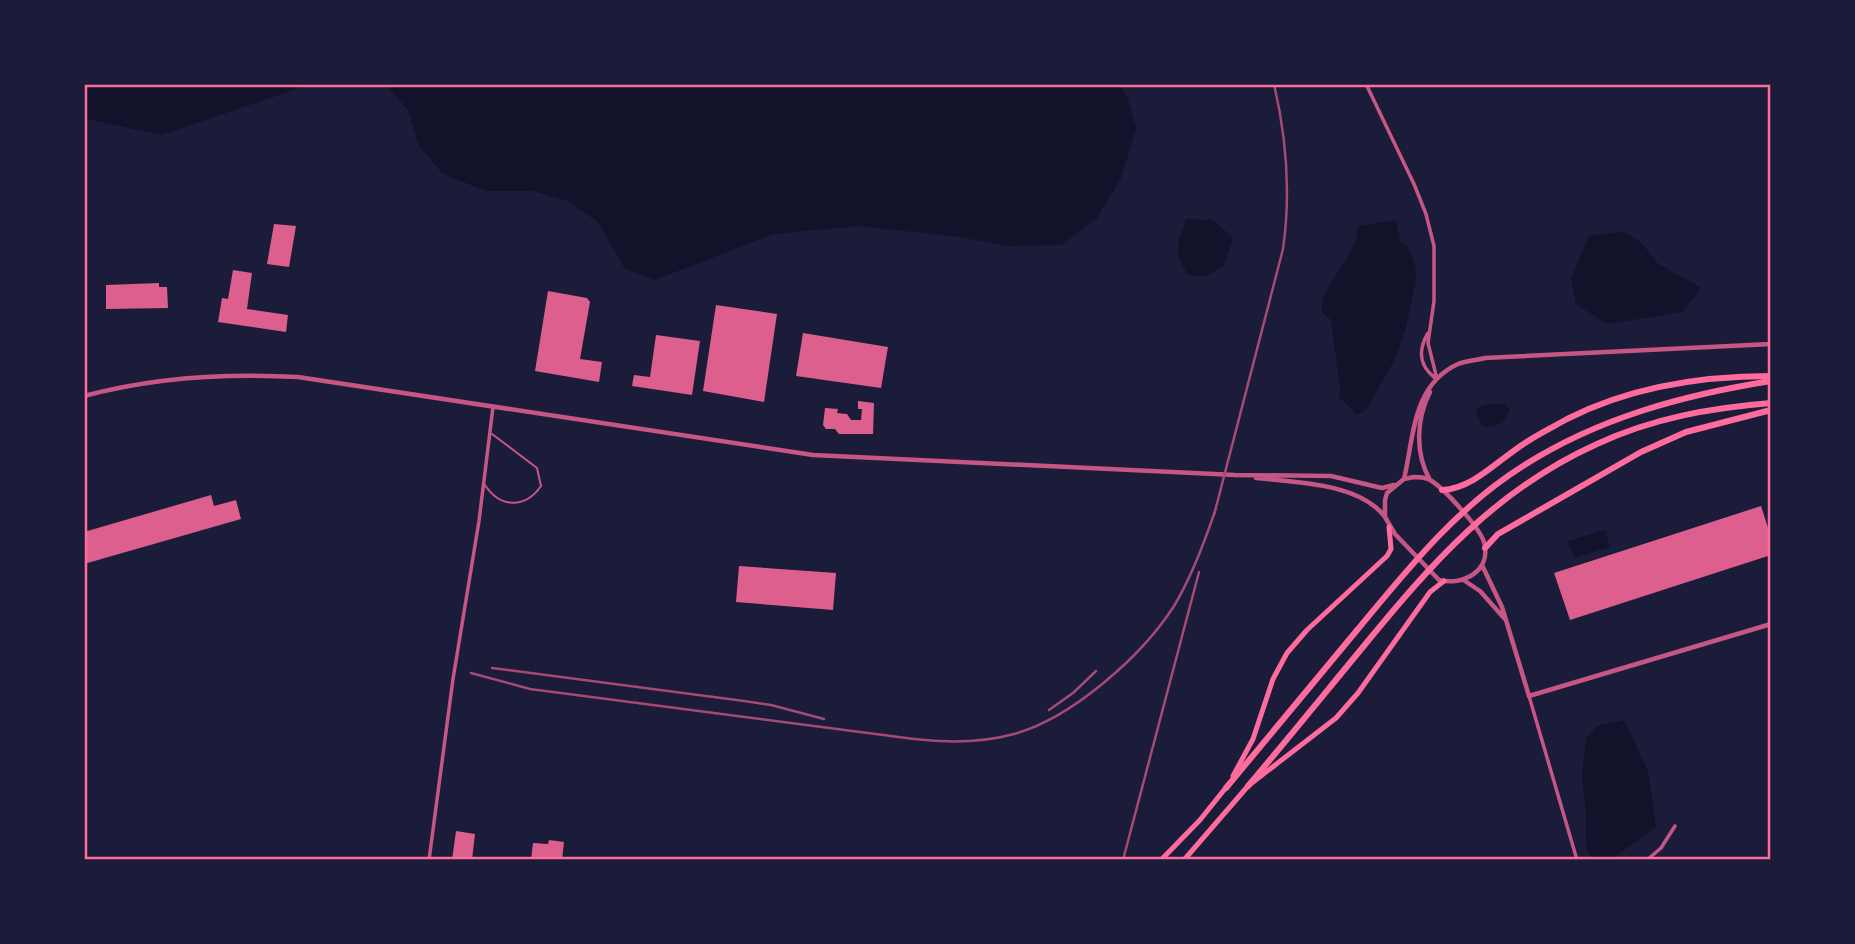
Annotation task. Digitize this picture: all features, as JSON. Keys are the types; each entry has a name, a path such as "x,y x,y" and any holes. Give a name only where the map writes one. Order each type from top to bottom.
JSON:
{"highway":[{"path":"1442,490 1464,486 1525,442 1571,417 1616,399 1693,380 1771,379"},
{"path":"1226,788 1433,541 1521,467 1573,437 1631,413 1685,397 1771,379"},
{"path":"1248,786 1418,581 1484,516 1533,479 1598,443 1678,416 1714,408 1771,403"},
{"path":"1485,548 1498,534 1641,452 1686,432 1771,410"}],"main road":[{"path":"1161,860 1226,788 1253,739 1273,679 1287,653 1307,630 1387,556 1391,549 1390,527"},
{"path":"1184,860 1248,786 1336,718 1358,693 1430,592 1444,581"}],"street":[{"path":"1366,84 1426,214 1434,246 1433,310 1428,343 1437,379 1421,412 1422,466 1430,480 1476,527 1485,548 1482,565 1476,573 1464,580"},
{"path":"1428,332 1422,343 1421,357 1426,371 1437,379"},
{"path":"1404,479 1416,416 1424,397 1437,379 1458,364 1485,358 1771,344"},
{"path":"84,396 167,380 260,376 309,379 813,454 1235,475 1331,476 1382,488 1414,477 1430,480"},
{"path":"429,860 493,407"},
{"path":"1235,475 1325,486 1369,501 1431,573 1444,581 1464,580 1472,583 1504,618"},
{"path":"1385,517 1385,500 1394,485"},
{"path":"1482,565 1513,638 1577,860"},
{"path":"1529,696 1771,624"},
{"path":"1647,860 1661,848 1675,825"}],"lane":[{"path":"483,481 492,495 502,501 515,503 535,495 541,486 537,468 489,432"}],"shaded area":[{"path":"84,84 311,84 161,135 84,118"},
{"path":"385,84 1119,84 1127,96 1136,129 1121,178 1097,218 1061,245 1007,246 960,237 858,226 773,234 655,280 625,269 598,222 568,201 533,191 486,191 443,174 419,146 408,110"},
{"path":"1186,219 1213,220 1233,238 1224,265 1205,277 1188,274 1178,254"},
{"path":"1396,220 1400,241 1408,246 1415,266 1416,280 1405,331 1394,361 1366,410 1357,415 1339,397 1331,320 1322,312 1323,299 1350,254 1358,226"},
{"path":"1623,232 1641,242 1657,263 1701,288 1682,312 1607,324 1576,304 1571,278 1589,236"},
{"path":"1486,404 1505,404 1510,410 1499,424 1486,427 1476,414 1478,408"},
{"path":"1605,530 1610,547 1574,558 1568,541"},
{"path":"1624,720 1648,771 1656,827 1610,860 1592,860 1586,846 1582,776 1586,738 1597,726"}],"building":[{"path":"274,224 296,226 289,267 267,264"},
{"path":"233,270 252,273 247,309 288,315 286,332 218,322 222,298 228,299"},
{"path":"159,283 159,287 167,287 168,308 106,309 106,285"},
{"path":"548,291 587,298 590,302 580,359 602,362 599,382 535,371"},
{"path":"716,305 777,314 764,402 703,391"},
{"path":"803,333 888,347 881,388 796,376"},
{"path":"656,335 700,341 692,395 632,386 634,375 650,377"},
{"path":"858,401 874,403 873,434 839,434 835,429 826,429 823,425 825,408 838,409 837,413 847,414 851,420 861,420 862,409 858,409"},
{"path":"211,495 214,506 236,500 241,519 84,564 84,532"},
{"path":"1761,506 1771,537 1771,555 1570,620 1554,573"},
{"path":"739,566 836,573 833,610 736,602"},
{"path":"456,831 475,834 472,860 452,860"},
{"path":"549,840 564,842 562,860 531,860 533,843 548,844"}],"railway":[{"path":"1214,515 1283,249 1287,207 1286,166 1274,84"},
{"path":"471,673 530,689 914,739 964,741 1002,737 1036,726 1082,700 1144,645 1181,595 1216,508"},
{"path":"1123,860 1199,572"},
{"path":"492,668 771,705 824,719"},
{"path":"1049,710 1073,693 1096,671"}]}
